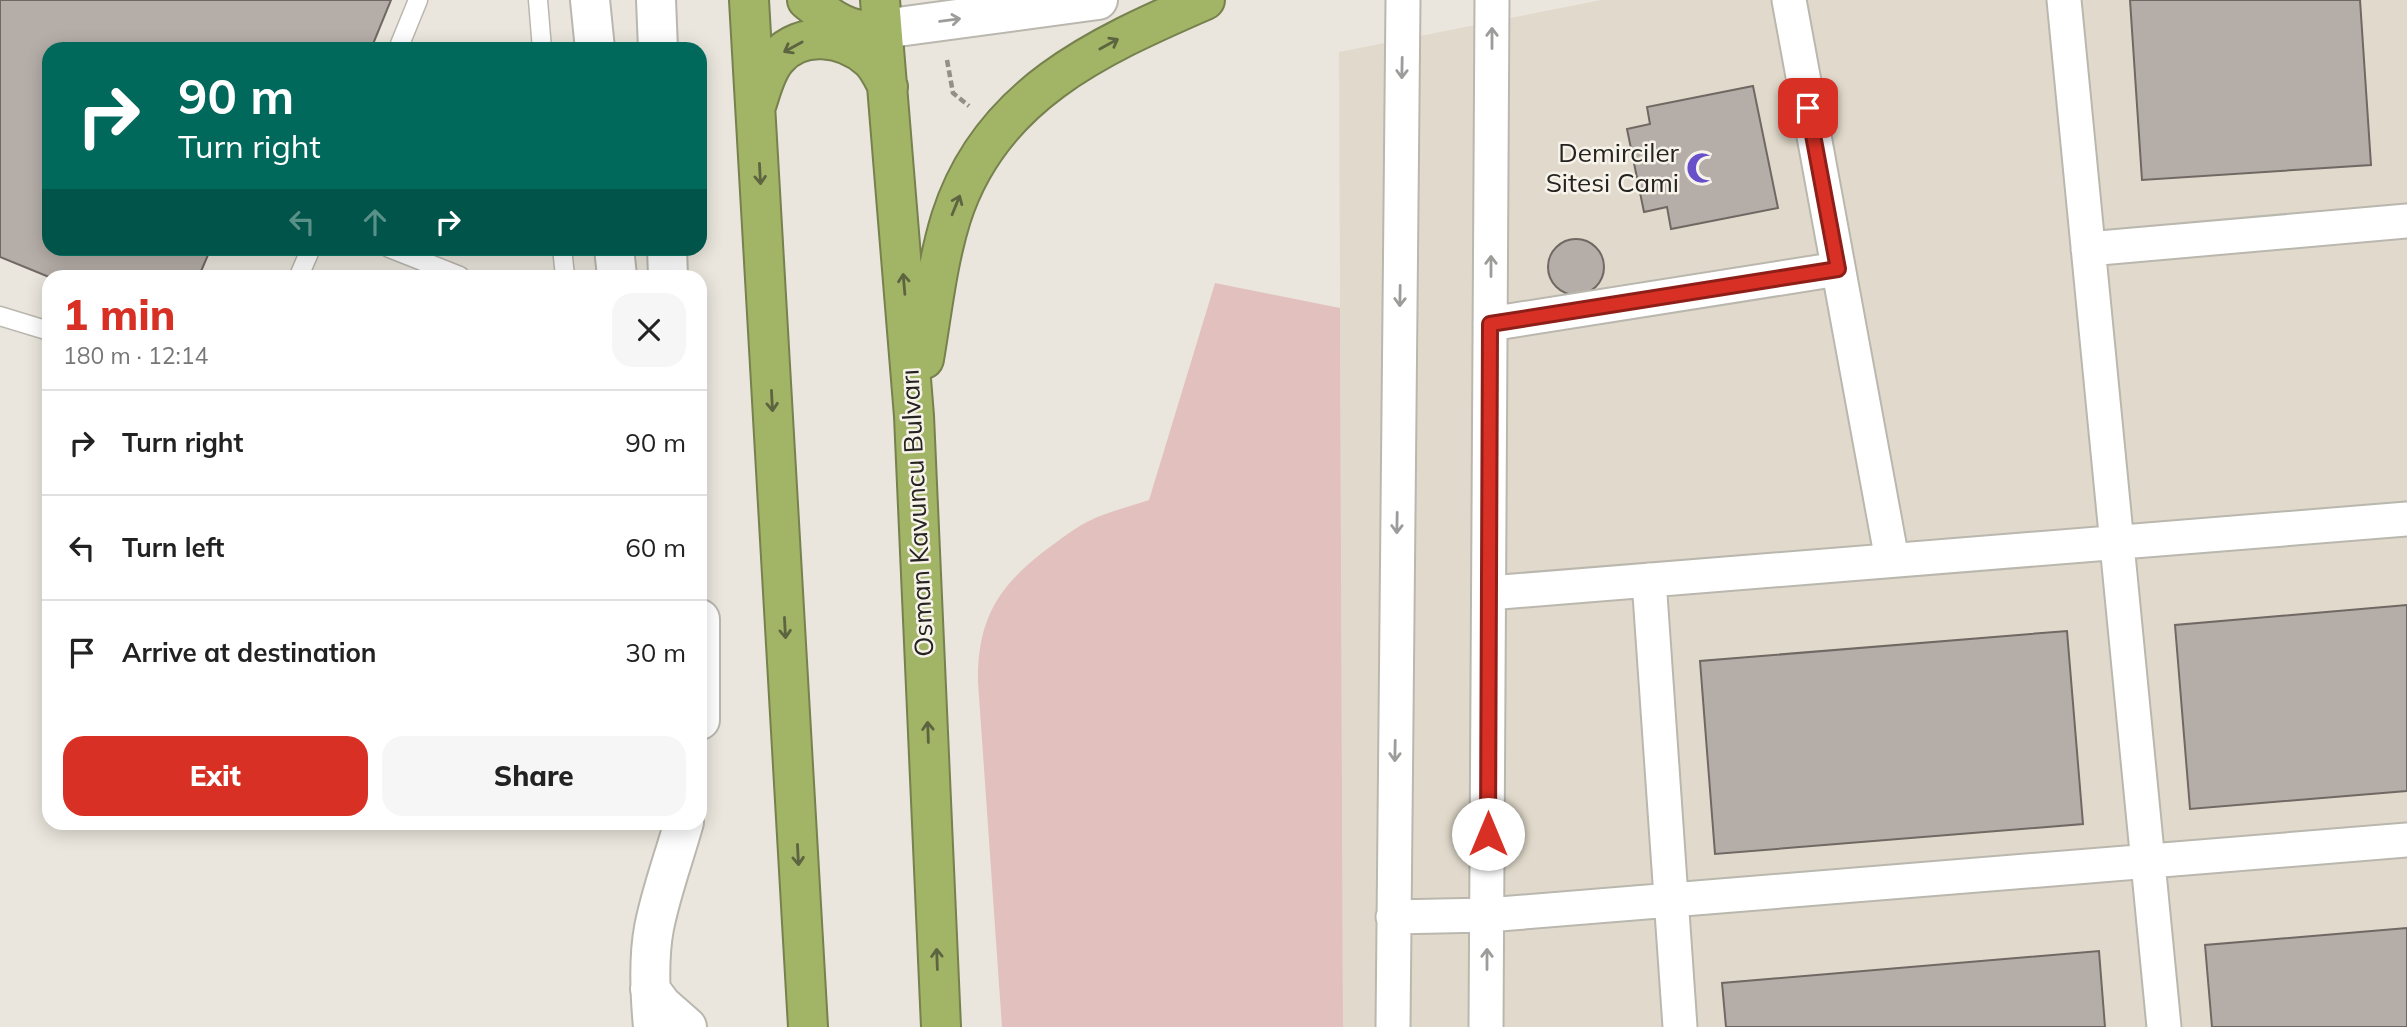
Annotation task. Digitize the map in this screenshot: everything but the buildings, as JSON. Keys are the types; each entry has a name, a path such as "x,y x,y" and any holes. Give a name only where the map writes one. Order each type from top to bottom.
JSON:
{"highway":[{"path":"807,0 827,16 857,30 882,14"},
{"path":"914,416 942,254 952,216 966,181 998,132 1022,105 1078,61 1114,40 1205,0"},
{"path":"756,8 756,106 808,1027"},
{"name":"Osman Kavuncu Bulvarı","path":"882,14 914,416 941,1027"},
{"path":"756,106 776,59 795,43 821,38 848,46 872,60 888,87"}],"street":[{"path":"590,0 594,42"},
{"path":"656,0 658,42"},
{"path":"882,14 941,21 1098,0"},
{"path":"1394,1027 1403,0"},
{"path":"1486,1027 1492,0"},
{"path":"1788,0 1892,560"},
{"path":"2064,0 2164,1027"},
{"path":"2088,248 2407,221"},
{"path":"1490,324 1838,269"},
{"path":"1489,593 2407,519"},
{"path":"1649,580 1680,1027"},
{"path":"653,1027 650,989 653,931 681,830"},
{"path":"1393,917 1487,915 2407,840"},
{"path":"650,989 662,1005 687,1027"}],"lane":[{"path":"401,42 418,0"},
{"path":"535,1 541,42"},
{"path":"409,256 445,270"},
{"path":"0,316 42,329"}],"path":[{"path":"941,21 953,93 998,132"}],"shaded area":[{"path":"1601,0 2407,0 2407,1027 1343,1027 1339,52"},
{"path":"1215,283 1340,308 1343,1027 1002,1027 978,682 981,640 986,622 1003,591 1047,549 1094,518 1149,500"}],"place":[{"name":"Demirciler Sitesi Cami","path":"1702,168"}],"route":[{"path":"1488,834 1490,324 1838,269 1808,108"}]}
